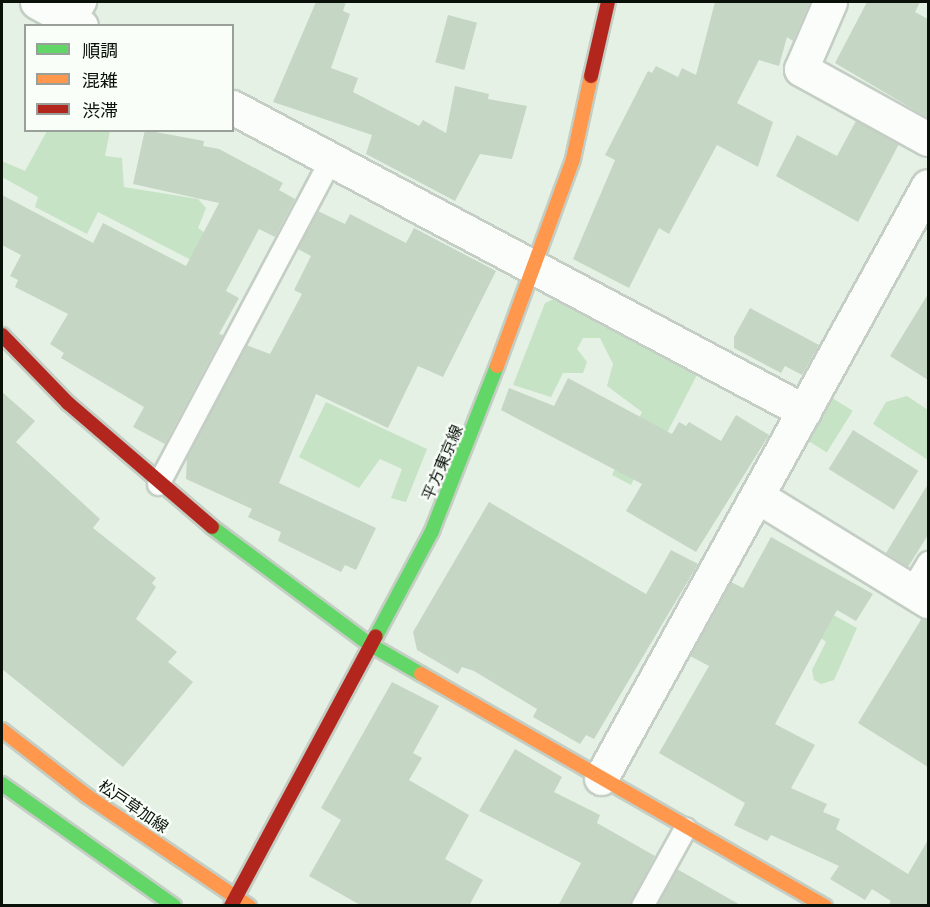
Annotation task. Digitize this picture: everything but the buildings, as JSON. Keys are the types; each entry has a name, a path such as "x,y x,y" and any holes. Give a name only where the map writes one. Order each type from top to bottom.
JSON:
{"main road":[{"name":"平方東京線","path":"233,901 369,644 432,531 535,268 573,159 608,2"},
{"path":"2,335 68,403 159,484 280,582 369,644 685,828 825,906"},
{"name":"松戸草加線","path":"2,730 87,796 233,901 249,906"},
{"path":"2,784 174,906"}],"street":[{"path":"37,2 80,16"},
{"path":"830,2 801,69 928,139"},
{"path":"234,107 804,411"},
{"path":"601,778 928,188"},
{"path":"757,495 920,596"}],"lane":[{"path":"159,484 331,159"},
{"path":"920,596 928,562"},
{"path":"642,906 685,828"}],"green space":[{"path":"46,132 110,132 105,156 122,158 124,187 198,199 206,208 198,228 208,235 195,262 98,212 87,234 35,207 38,197 2,177 2,161 25,171"},
{"path":"560,296 699,371 654,458 646,455 631,485 612,475 642,412 607,386 613,364 600,338 583,338 577,349 587,362 583,373 563,373 551,397 513,385 545,303"},
{"path":"829,396 853,411 827,452 803,438"},
{"path":"907,396 928,410 928,460 873,424 886,402"},
{"path":"326,402 427,449 406,502 391,498 402,469 380,459 359,488 299,457"},
{"path":"799,596 857,628 834,680 821,684 814,680 812,670 826,642 793,617"}],"traffic: fast":[{"path":"376,636 432,531 497,366"},
{"path":"212,527 369,644 421,674"},
{"path":"2,784 174,906"}],"traffic: slow":[{"path":"497,366 573,159 591,76"},
{"path":"421,674 825,906"},
{"path":"2,730 87,796 249,906"}],"traffic: jam":[{"path":"591,76 608,2"},
{"path":"2,335 68,403 212,527"},
{"path":"231,906 376,636"}]}
